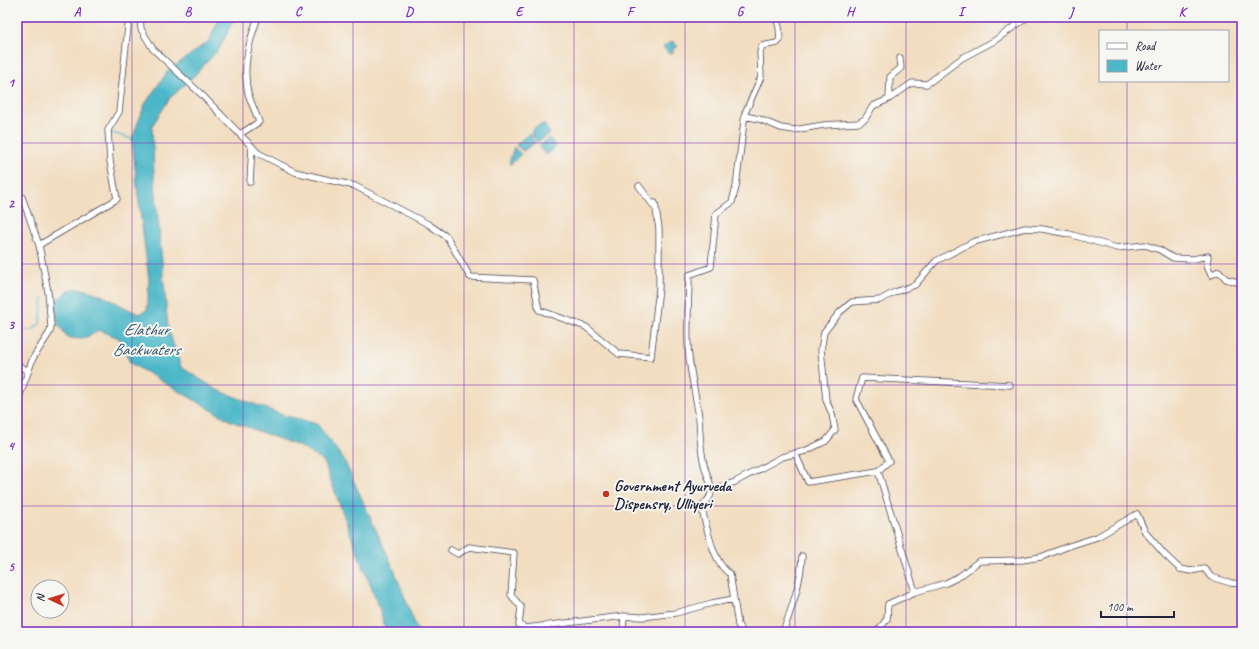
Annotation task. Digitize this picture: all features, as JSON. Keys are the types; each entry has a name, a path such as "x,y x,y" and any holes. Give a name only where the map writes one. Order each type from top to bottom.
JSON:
{"street":[{"path":"17,19 23,17"},
{"path":"39,245 117,199 110,161 108,130 119,112 129,17"},
{"path":"140,17 141,29 153,49 202,95 258,153 295,172 355,186 428,224 447,237 470,277 533,280 540,310 586,327 619,354 650,357 659,288 659,229 656,206 639,186"},
{"path":"240,134 260,122 249,94 246,79 246,61 250,41 258,17"},
{"path":"743,632 738,625 730,574 724,571 716,559 701,508 710,500 712,490 703,459 699,417 688,346 689,275 711,267 716,214 732,202 736,187 745,116 761,77 760,52 762,46 776,43 780,40 779,27 776,17"},
{"path":"745,116 759,119 781,128 794,130 824,125 858,123 865,119 872,106 889,99 912,83 927,84 962,58 994,41 1026,17"},
{"path":"889,99 890,77 901,68 900,58"},
{"path":"250,182 252,146"},
{"path":"17,403 33,358 50,332 51,326 48,292 39,245 22,197"},
{"path":"712,490 735,482 782,457 805,451 826,441 835,430 832,414 826,400 821,350 824,332 840,312 852,302 880,300 895,292 915,285 936,261 973,242 1025,228 1042,229 1076,236 1117,248 1146,245 1160,250 1173,258 1193,259 1208,256 1207,266 1211,275 1219,271 1226,279 1237,282"},
{"path":"17,366 29,371"},
{"path":"795,453 808,482 878,471 889,461 856,400 862,378 1010,385"},
{"path":"878,471 915,592"},
{"path":"877,632 887,619 888,604 915,592 946,584 960,576 979,561 1022,560 1041,557 1097,537 1137,514 1145,532 1165,555 1180,569 1191,571 1204,568 1211,577 1231,583 1242,584"},
{"path":"451,550 458,554 469,547 514,553 510,595 521,607 519,625 526,628 624,616 642,617 676,613 712,602 734,599"},
{"path":"783,632 796,595 802,556"},
{"path":"623,632 624,616"}],"water":[{"name":"Elathur Backwaters","path":"220,17 235,17 219,49 190,80 170,98 152,126 154,173 168,328 181,367 217,390 283,415 317,424 344,460 393,567 418,632 386,632 380,610 324,462 301,447 231,421 130,363 119,338 99,330 83,339 68,338 58,324 55,302 66,293 74,289 81,289 98,294 139,314 147,310 149,280 132,139 145,104 168,71 209,41"},
{"path":"673,41 678,47 673,48 673,52 669,54 663,47"},
{"path":"544,124 550,134 537,142 531,133 534,128"},
{"path":"529,133 535,143 523,151 516,145"},
{"path":"549,138 556,146 546,155 539,147"},
{"path":"514,147 521,154 511,164 509,163"}],"waterway":[{"path":"112,133 132,139"},
{"path":"17,325 23,330 33,330 40,323 43,298"}],"place":[{"name":"Government Ayurveda Dispensry, Ulliyeri","path":"606,494"}]}
